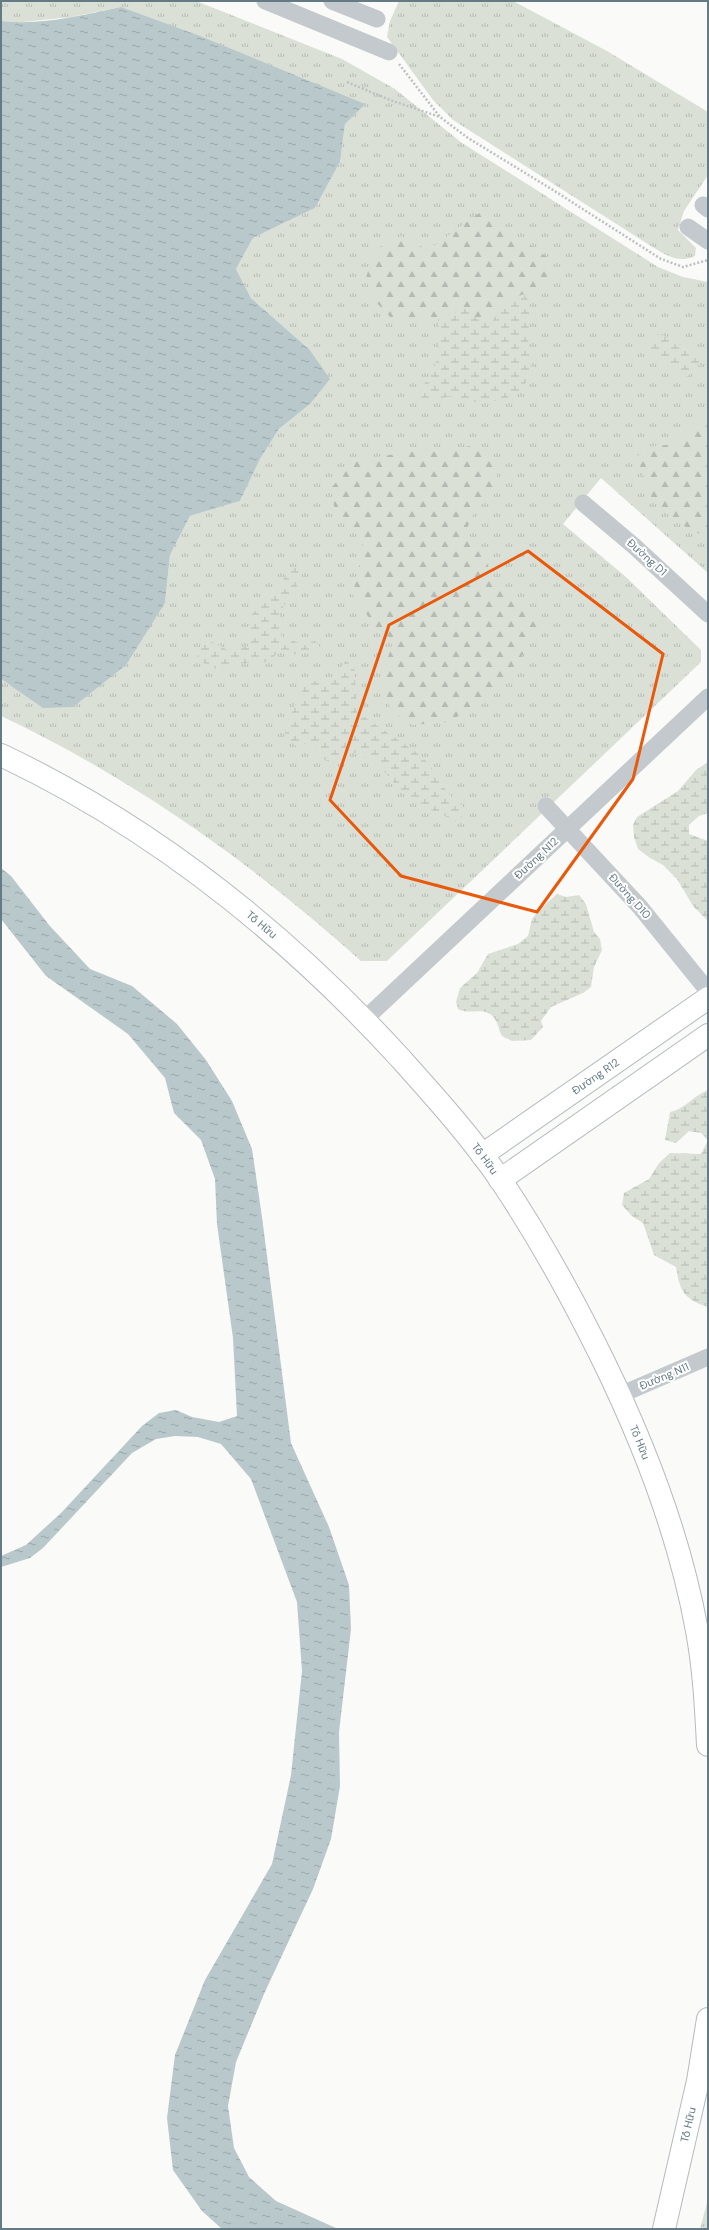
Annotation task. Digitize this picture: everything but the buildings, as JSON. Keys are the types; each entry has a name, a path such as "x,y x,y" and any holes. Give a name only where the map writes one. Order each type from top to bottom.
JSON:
{"main road":[{"name":"Tố Hữu","path":"1,755 97,805 186,864 281,940 365,1019 459,1124 500,1180 530,1225 574,1302 620,1395 669,1517 703,1632 708,1745"},
{"name":"Đường R12","path":"482,1155 708,998"},
{"path":"500,1180 708,1035"},
{"name":"Tố Hữu","path":"664,2229 703,2081 708,2019"}],"street":[{"path":"265,1 389,52"},
{"path":"332,1 377,19"},
{"path":"688,227 708,241"},
{"name":"Đường D1","path":"583,503 640,551 708,614"},
{"name":"Đường N12","path":"365,1019 708,697"},
{"name":"Đường D10","path":"546,806 640,907 708,991"},
{"name":"Đường N11","path":"620,1395 708,1357"}],"path":[{"path":"389,52 440,117 468,138 661,259 675,266 683,267 708,260"},
{"path":"347,82 390,100 440,117"}],"highlighted area":[{"path":"528,551 663,654 633,779 537,912 401,876 330,800 389,625"}],"green space":[{"path":"1,1 196,1 342,59 395,89 462,143 658,267 683,277 708,282 708,573 601,478 563,524 626,577 701,650 701,662 387,961 361,961 277,890 190,825 145,795 98,767 1,716 1,679 9,685 165,603 170,555 190,516 240,501 260,459 279,429 310,404 309,349 251,298 236,269 253,238 315,208 340,162 345,124 121,7 71,17 14,23 1,21"},
{"path":"399,1 513,1 607,51 708,112 708,175 684,211 678,230 696,248 695,256 678,259 651,246 453,120 433,100 387,37 390,21"},
{"path":"482,211 547,257 552,280 501,306 493,321 479,320 465,309 438,319 434,324 419,319 394,321 373,299 366,278 374,250 401,236 428,250"},
{"path":"523,294 530,302 528,345 532,375 517,394 501,400 478,403 453,396 424,401 418,393 425,383 437,359 439,351 438,319 465,309 479,320 493,321 501,306"},
{"path":"658,334 669,338 700,355 698,368 686,377 652,355 648,342"},
{"path":"700,422 708,424 708,538 682,525 651,497 637,457 647,447 675,444"},
{"path":"475,445 496,467 498,483 477,506 464,535 479,547 498,586 526,601 538,628 519,661 480,702 449,722 412,725 403,720 390,708 381,679 394,639 380,633 352,594 358,574 364,535 336,518 331,488 354,462 422,450 438,452"},
{"path":"298,565 299,583 280,612 281,636 299,643 315,641 320,647 293,655 280,651 268,662 232,664 216,669 196,659 204,642 213,642 229,651 248,646 252,614 279,589 286,574"},
{"path":"347,659 354,662 357,712 416,752 430,765 447,792 463,806 461,823 418,804 397,786 380,767 358,753 340,753 332,763 325,760 308,743 296,746 285,736 286,725 308,678 322,684 334,677"},
{"path":"708,762 708,813 699,816 689,825 689,834 708,841 708,921 693,906 677,879 663,865 638,849 634,837 633,825 637,817 678,791 696,770"},
{"path":"557,894 566,897 579,895 586,904 594,932 600,939 602,950 594,967 591,987 583,993 551,1007 541,1021 543,1027 531,1040 512,1041 502,1036 497,1022 490,1014 482,1011 467,1012 458,1009 456,1002 460,988 477,973 488,954 518,944 528,936 532,919 539,910"},
{"path":"708,1090 708,1140 701,1133 689,1131 676,1143 665,1140 670,1112 680,1108"},
{"path":"708,1140 708,1307 693,1301 684,1293 679,1283 676,1267 654,1255 643,1223 632,1216 622,1205 624,1193 649,1179 659,1163 670,1153 701,1154"},
{"path":"708,2199 708,2229 700,2229"}],"water":[{"path":"121,7 200,36 365,104 345,124 340,162 315,208 253,238 236,269 251,298 309,349 330,379 310,404 279,429 260,459 240,501 190,516 170,555 165,603 126,665 73,707 43,708 1,679 1,21 46,21"},
{"path":"1,868 11,876 49,925 90,969 132,986 177,1024 206,1060 232,1101 252,1149 291,1443 329,1527 349,1585 351,1629 339,1732 340,1786 331,1839 313,1889 264,1994 236,2062 228,2106 234,2148 249,2177 276,2201 338,2229 222,2229 202,2211 173,2170 167,2118 175,2055 205,1980 272,1864 291,1775 302,1671 297,1602 251,1479 221,1444 198,1437 175,1436 156,1439 132,1453 43,1548 30,1558 1,1567 1,1556 26,1545 61,1513 142,1426 159,1413 176,1410 192,1417 219,1422 237,1416 233,1338 217,1224 215,1179 201,1140 174,1113 165,1078 128,1034 46,976 1,919"}]}
